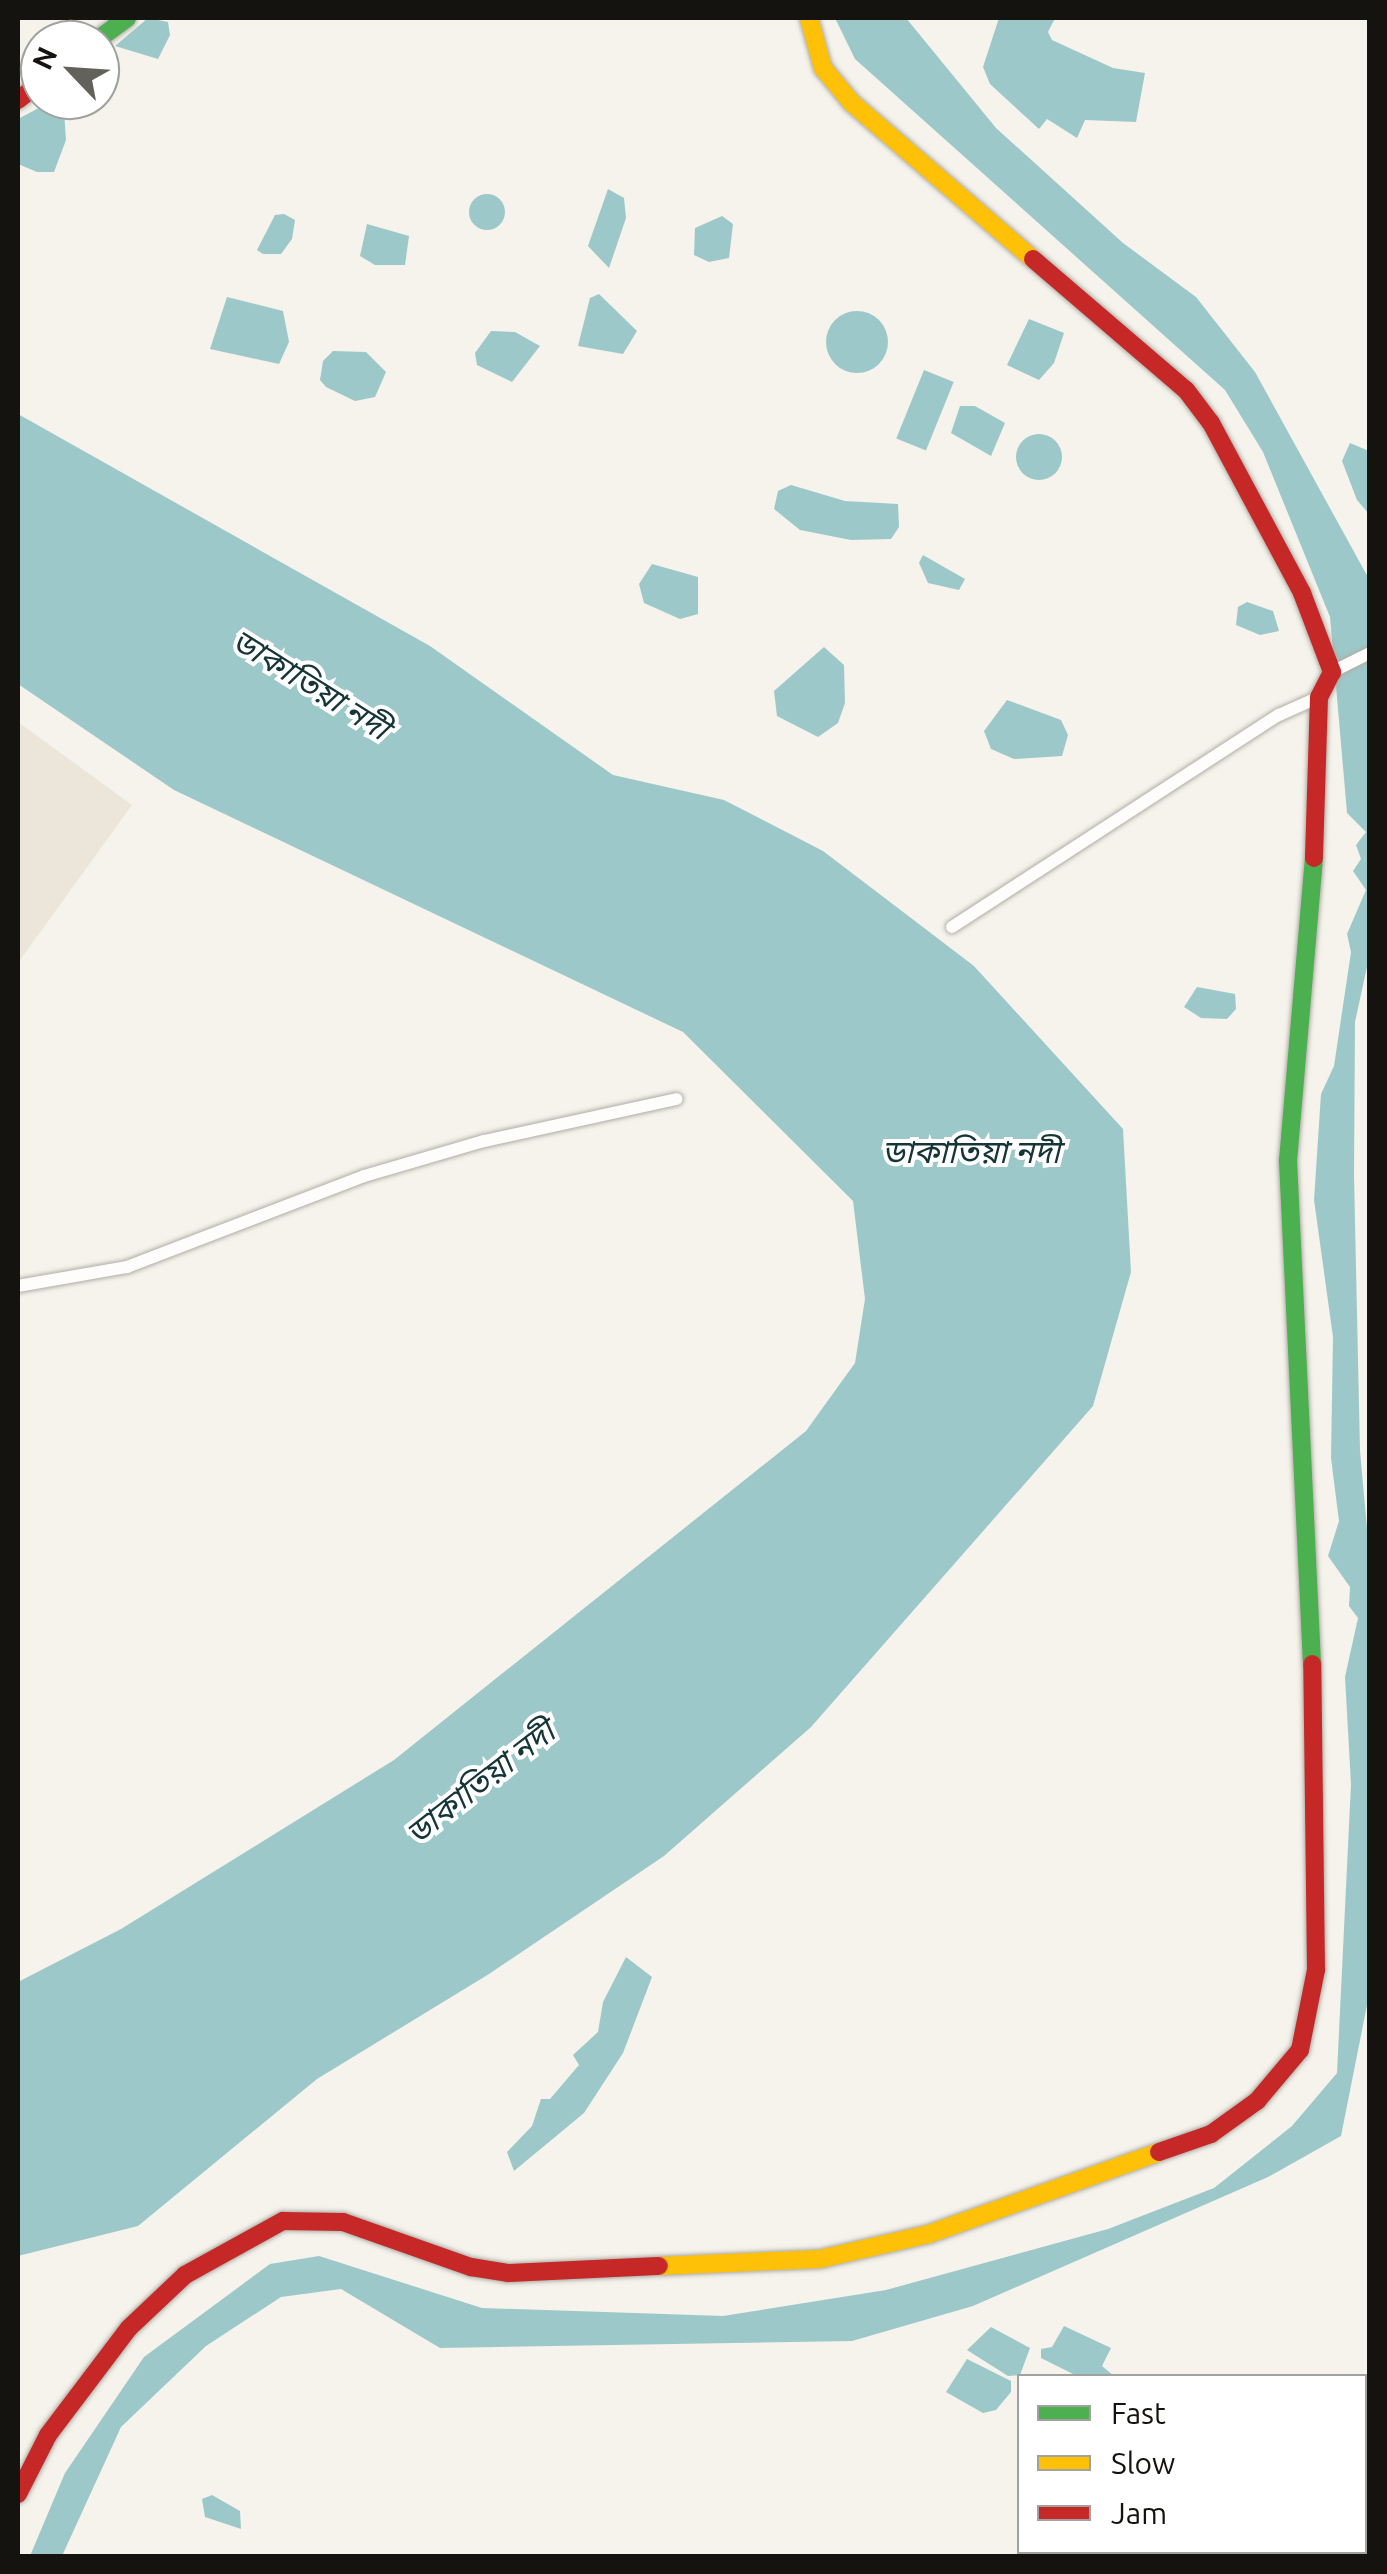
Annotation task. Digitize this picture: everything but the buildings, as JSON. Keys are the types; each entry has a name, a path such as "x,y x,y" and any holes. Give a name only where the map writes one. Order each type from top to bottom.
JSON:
{"main road":[{"path":"18,2494 48,2435 129,2328 185,2275 283,2221 343,2222 471,2267 508,2273 820,2259 928,2234 1211,2134 1257,2101 1300,2050 1316,1970 1318,1798 1288,1162 1318,805 1319,697 1332,672 1302,593 1211,423 1186,390 852,103 822,68 809,18"}],"street":[{"path":"1332,672 1370,653"},
{"path":"952,927 1279,715 1319,697"},
{"path":"18,1286 126,1267 364,1176 484,1142 676,1099"}],"shaded area":[{"path":"18,722 132,805 18,963"}],"water":[{"path":"148,18 168,22 170,35 158,59 120,48 120,42"},
{"path":"835,18 906,18 996,128 1123,243 1196,297 1255,372 1369,579 1370,953 1355,1022 1354,1175 1360,1451 1369,1550 1370,1990 1341,2136 1268,2177 973,2306 852,2341 440,2348 341,2289 281,2297 206,2346 121,2427 62,2556 30,2556 65,2473 144,2357 270,2264 319,2256 482,2308 723,2316 886,2290 1108,2229 1214,2188 1292,2126 1337,2073 1351,1784 1345,1677 1358,1618 1349,1606 1350,1587 1328,1556 1339,1521 1331,1458 1333,1337 1314,1200 1321,1094 1334,1066 1351,952 1347,934 1366,890 1353,871 1361,859 1356,845 1366,832 1347,813 1330,617 1263,452 1225,390 855,59"},
{"path":"999,18 1055,18 1048,32 1052,40 1113,68 1145,73 1136,122 1085,120 1077,138 1047,119 1039,129 990,84 983,67"},
{"path":"18,119 65,120 66,140 54,172 37,172 18,164"},
{"path":"608,189 624,198 626,218 609,268 588,246"},
{"path":"487,194 500,199 505,212 500,225 487,230 474,225 469,212 474,199"},
{"path":"284,214 295,220 292,239 281,254 263,254 257,250 275,215"},
{"path":"722,216 733,224 729,258 709,262 694,255 695,228"},
{"path":"367,224 409,236 405,265 375,265 360,256"},
{"path":"599,294 637,331 623,354 578,346 590,298"},
{"path":"227,297 283,311 289,342 279,364 210,349"},
{"path":"857,311 879,320 888,342 879,364 857,373 835,364 826,342 835,320"},
{"path":"1029,319 1064,333 1054,363 1039,380 1007,365"},
{"path":"491,331 515,332 540,346 512,382 477,365 475,353"},
{"path":"333,351 366,352 386,372 375,397 355,401 326,387 320,380 323,361"},
{"path":"924,370 954,382 926,451 896,439"},
{"path":"960,406 975,406 1005,423 991,456 951,433"},
{"name":"ডাকাতিয়া নদী","path":"18,414 430,646 613,775 724,800 823,851 974,966 1123,1129 1131,1272 1093,1406 811,1727 664,1856 489,1974 317,2079 138,2226 18,2256 18,1982 121,1929 394,1760 806,1431 855,1363 865,1299 853,1201 683,1032 174,790 18,684"},
{"path":"1039,434 1055,441 1062,457 1055,473 1039,480 1023,473 1016,457 1023,441"},
{"path":"1350,443 1369,451 1369,514 1357,500 1342,461"},
{"path":"791,485 845,501 898,504 899,527 891,539 851,540 800,530 774,509 778,491"},
{"path":"923,555 965,579 959,590 928,583 919,563"},
{"path":"652,564 698,577 698,614 680,619 644,603 639,584"},
{"path":"1247,602 1273,611 1279,631 1260,635 1236,625 1238,607"},
{"path":"824,647 844,665 845,703 838,723 818,737 777,716 774,691"},
{"path":"1007,700 1061,720 1068,735 1062,756 1014,759 991,749 984,731"},
{"path":"1197,987 1235,994 1236,1009 1227,1019 1201,1018 1184,1007"},
{"path":"626,1957 652,1977 623,2053 584,2113 514,2171 507,2152 532,2126 541,2099 550,2099 579,2065 573,2055 598,2032 603,2002"},
{"path":"1064,2326 1111,2348 1102,2366 1112,2374 1073,2374 1041,2358 1041,2349 1052,2347"},
{"path":"991,2327 1030,2348 1020,2374 1008,2376 967,2350"},
{"path":"967,2359 1011,2381 1011,2392 996,2410 983,2413 946,2392"},
{"path":"212,2495 240,2511 241,2529 205,2517 202,2499"}],"traffic: fast":[{"path":"120,23 127,18"},
{"path":"1312,1664 1288,1161 1314,858"}],"traffic: slow":[{"path":"809,18 823,68 852,103 1033,259"},
{"path":"659,2266 820,2259 929,2234 1159,2152"}],"traffic: jam":[{"path":"1033,259 1186,390 1211,423 1302,593 1332,672 1319,697 1314,858"},
{"path":"1159,2152 1211,2134 1257,2101 1300,2050 1316,1970 1312,1664"},
{"path":"18,2494 48,2435 129,2328 185,2275 283,2221 343,2222 471,2267 508,2273 659,2266"}]}
